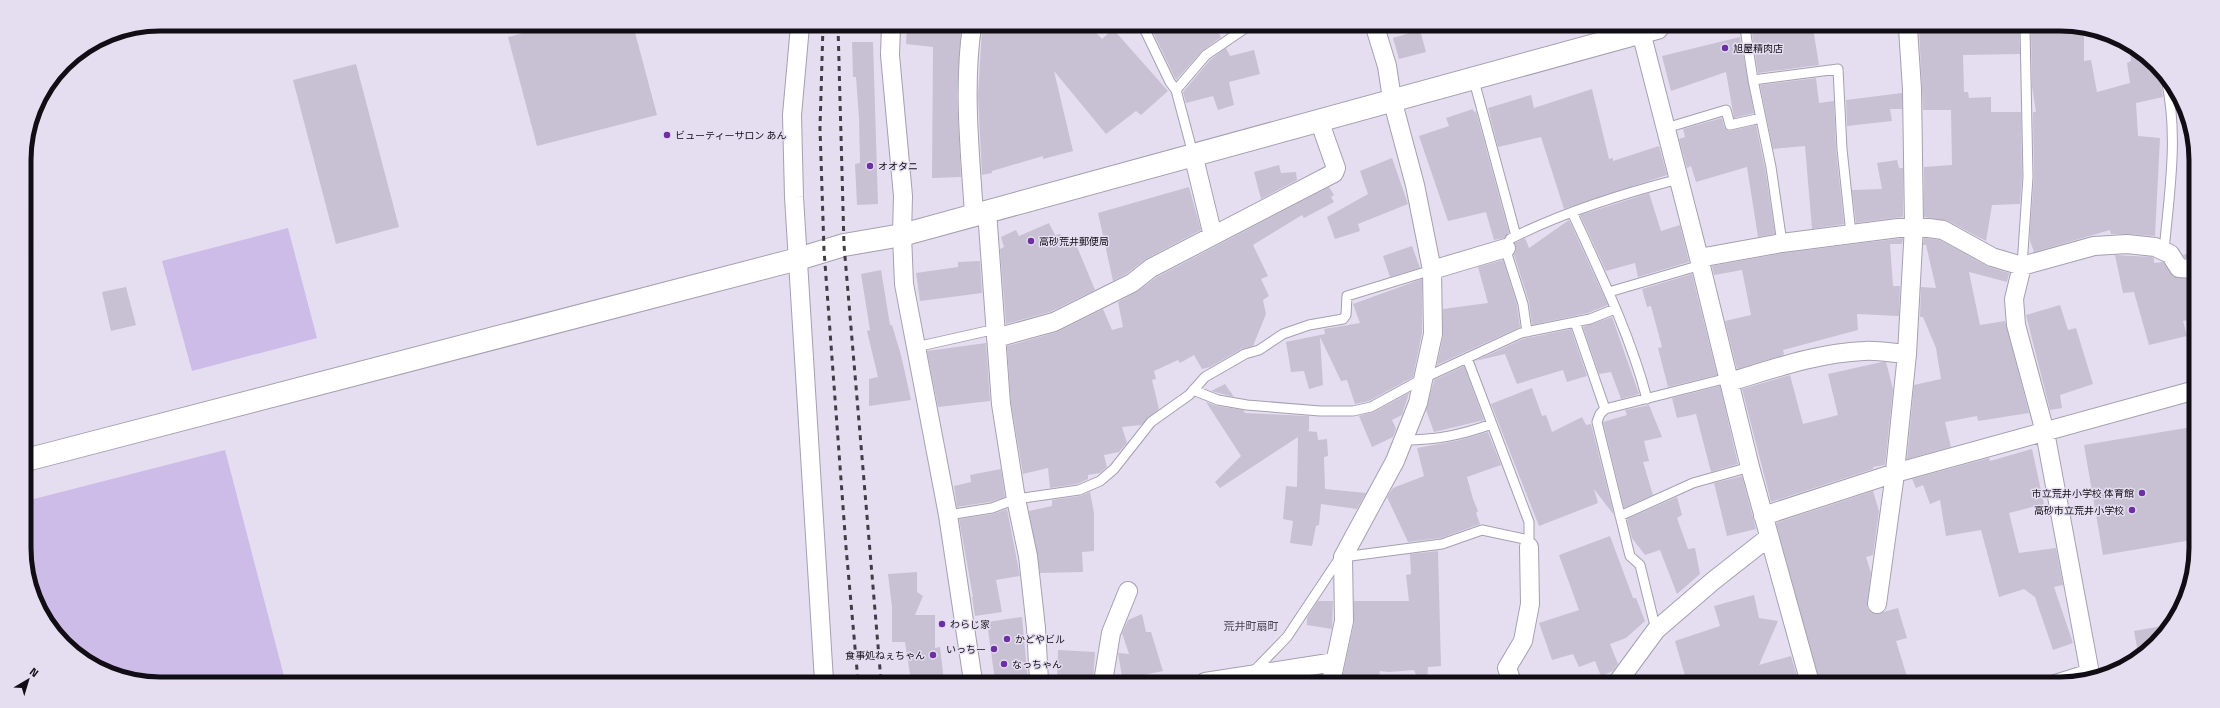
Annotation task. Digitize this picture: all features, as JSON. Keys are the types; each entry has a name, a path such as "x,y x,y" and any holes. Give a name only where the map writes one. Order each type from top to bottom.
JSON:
{"street":[{"path":"800,31 792,115 798,260 824,677"},
{"path":"891,31 890,55 903,196 902,235 904,284 948,516 972,677"},
{"path":"971,31 969,121 996,333 1001,404 1016,499 1028,556 1036,628 1039,677"},
{"path":"1332,677 1344,621 1347,549 1395,461 1404,440 1418,403 1433,334 1432,270 1415,185 1392,99 1387,66 1376,31"},
{"path":"31,459 798,260 844,245 902,235 980,212 1473,78 1639,31"},
{"path":"1646,31 1666,128 1700,261 1728,380 1763,516 1808,677"},
{"path":"1877,604 1895,473 1907,354 1914,226 1912,89 1908,31"},
{"path":"996,333 1054,322 1132,283 1151,268 1334,173 1336,168 1319,120"},
{"path":"1193,154 1213,236"},
{"path":"1700,261 1782,243 1914,226 1943,230 1992,257 2022,266 2094,246 2127,244 2155,247 2170,254 2179,268 2189,269"},
{"path":"1432,270 1511,242"},
{"path":"2022,266 2014,299 2016,325 2045,432 2090,674"},
{"path":"1728,380 1811,357 1837,353 1865,351 1907,354"},
{"path":"1763,516 1895,473 2189,391"},
{"path":"1622,677 1656,630 1713,581 1769,537"},
{"path":"1510,677 1507,668 1522,642 1530,604 1529,544"},
{"path":"1104,677 1111,633 1128,591"},
{"path":"1240,677 1335,662"}],"lane":[{"path":"1145,31 1170,82 1176,90 1193,154"},
{"path":"1176,90 1206,55 1241,31"},
{"path":"1745,31 1753,80 1771,167 1782,243"},
{"path":"2022,266 2028,177 2025,31"},
{"path":"1753,80 1838,69 1842,150 1852,234"},
{"path":"1473,78 1511,242 1528,332"},
{"path":"2164,251 2174,156 2169,92"},
{"path":"1666,128 1726,110 1730,125 1761,118"},
{"path":"1511,242 1572,212 1634,191 1679,179"},
{"path":"1572,212 1609,292 1642,378 1647,399"},
{"path":"1609,292 1700,261"},
{"path":"948,516 992,508 1016,499 1079,490 1100,481 1114,469 1151,422 1193,390 1205,377 1245,354 1259,350 1283,334 1309,325 1343,319 1346,315 1347,296 1432,270"},
{"path":"1193,390 1218,400 1247,405 1320,411 1353,411 1371,407 1424,378 1521,333 1575,322 1615,309"},
{"path":"1575,322 1605,409"},
{"path":"916,347 996,333"},
{"path":"1251,675 1287,637 1329,573 1347,549 1442,544 1482,530 1529,544 1529,522 1467,358"},
{"path":"1656,630 1640,565 1630,556 1597,422 1600,414 1605,409 1728,380"},
{"path":"1404,440 1431,440 1459,436 1492,424"},
{"path":"1620,516 1693,483 1750,467"}],"shaded area":[{"path":"288,228 317,338 192,371 162,261"},
{"path":"225,450 284,677 143,676 127,673 96,660 69,639 48,612 41,597 33,573 31,556 31,500"}],"building":[{"path":"532,31 635,31 657,115 537,146 508,37"},
{"path":"907,31 961,31 957,96 961,177 932,178 933,47 906,44"},
{"path":"982,31 1095,31 1102,39 1111,31 1115,31 1168,91 1141,115 1136,111 1106,134 1054,71 1073,151 1043,159 1043,156 982,175 978,96"},
{"path":"1152,31 1218,31 1221,37 1202,51 1176,80"},
{"path":"1420,31 1426,52 1399,59 1393,38"},
{"path":"1760,31 1813,31 1819,65 1758,73 1752,34"},
{"path":"1919,31 2019,31 2020,54 1963,55 1964,92 1968,92 1969,98 1991,97 1991,112 2021,112 2022,177 2020,204 1992,205 1986,241 1948,221 1924,217 1924,167 1952,165 1951,110 1923,110"},
{"path":"2031,31 2060,31 2084,33 2084,61 2091,60 2097,92 2130,83 2127,63 2131,61 2130,52 2151,69 2160,80 2163,97 2136,103 2138,136 2160,138 2155,236 2111,234 2110,230 2034,252 2030,241 2034,177 2033,112 2036,112 2032,86"},
{"path":"1740,37 1754,113 1734,118 1726,72 1671,91 1662,56"},
{"path":"852,42 873,42 878,204 857,205 855,164 860,163 859,118 856,77 853,77"},
{"path":"1226,48 1230,56 1254,50 1260,74 1229,82 1234,105 1218,110 1213,96 1186,103 1183,92 1210,60"},
{"path":"356,64 399,227 336,244 293,80"},
{"path":"1816,78 1819,103 1834,101 1836,150 1844,224 1812,229 1805,146 1773,149 1760,85"},
{"path":"1592,89 1609,159 1613,158 1613,161 1659,146 1667,175 1564,209 1541,137 1498,147 1488,108 1531,95 1534,108"},
{"path":"1902,93 1902,109 1890,109 1892,121 1847,126 1846,100"},
{"path":"1473,109 1474,112 1476,111 1509,233 1504,238 1494,240 1486,212 1448,221 1419,136 1449,126 1446,118"},
{"path":"1722,118 1724,127 1729,131 1756,125 1765,168 1775,234 1758,237 1747,167 1696,182 1691,166 1687,168 1679,139 1685,137 1683,129"},
{"path":"1392,158 1408,204 1358,224 1360,231 1335,239 1327,217 1368,194 1360,171"},
{"path":"1897,160 1899,168 1903,168 1903,217 1856,223 1852,190 1882,189 1877,163"},
{"path":"1279,165 1281,173 1296,172 1297,180 1261,199 1254,172"},
{"path":"1189,187 1201,230 1146,259 1126,274 1113,281 1098,213"},
{"path":"1329,187 1334,195 1331,197 1334,202 1304,218 1302,215 1253,245 1268,276 1261,279 1269,296 1263,300 1266,314 1253,346 1242,349 1210,367 1202,369 1194,355 1180,363 1178,360 1154,371 1156,379 1152,380 1159,409 1141,425 1122,427 1127,443 1119,452 1104,455 1107,467 1100,473 1088,475 1088,479 1077,484 1050,488 1048,468 1023,474 1011,403 1007,346 1057,332 1103,309 1112,330 1123,327 1118,302 1138,291 1157,277"},
{"path":"1649,193 1661,231 1680,225 1689,262 1638,277 1635,263 1606,271 1580,215"},
{"path":"1569,220 1608,305 1588,313 1532,325 1529,302 1514,255 1516,250 1515,243 1525,238 1529,248"},
{"path":"1049,223 1055,235 1060,234 1065,240 1073,237 1095,290 1050,312 1006,324 1000,249 1004,247 1001,237 1016,230 1019,236"},
{"path":"1903,238 1902,244 1890,244 1893,286 1900,286 1899,316 1857,314 1858,330 1783,350 1784,355 1737,369 1725,321 1751,315 1742,270 1714,275 1712,266 1784,253"},
{"path":"1924,238 1940,240 1987,266 2009,273 2007,282 1969,272 1980,325 2005,321 2029,413 1978,421 1977,416 1945,422 1951,447 1907,459 1914,385 1941,379 1936,348 1923,317 1920,317 1921,287 1936,288 1926,245 1923,245"},
{"path":"1412,246 1420,268 1390,277 1383,256"},
{"path":"2189,253 2189,258 2185,258 2183,255"},
{"path":"2115,255 2152,257 2154,258 2154,263 2163,262 2174,277 2189,279 2189,320 2183,321 2187,336 2149,345 2134,292 2123,293"},
{"path":"1503,260 1517,305 1520,327 1437,365 1443,336 1443,309 1488,303 1478,267"},
{"path":"980,261 982,293 920,301 916,273 958,267 958,262"},
{"path":"881,270 890,325 892,325 901,355 911,400 869,406 869,379 878,377 867,331 870,330 861,274"},
{"path":"1692,274 1717,375 1668,387 1658,348 1662,347 1651,306 1647,307 1642,289"},
{"path":"1422,279 1422,333 1413,377 1369,401 1355,404 1347,380 1341,381 1320,337 1323,385 1309,389 1304,371 1291,372 1286,342 1325,334 1324,329 1360,323 1353,304"},
{"path":"126,287 136,325 111,331 102,292"},
{"path":"2060,305 2068,330 2076,328 2093,384 2060,395 2062,408 2050,410 2026,315"},
{"path":"1612,317 1639,394 1621,399 1611,372 1599,374 1583,327"},
{"path":"1571,329 1587,376 1567,382 1563,370 1517,384 1505,354 1475,361 1523,339"},
{"path":"986,343 990,401 938,407 927,351"},
{"path":"1886,362 1893,389 1885,465 1873,467 1873,469 1771,502 1742,389 1790,375 1803,424 1838,415 1828,374"},
{"path":"1464,366 1484,420 1434,432 1426,410 1434,380"},
{"path":"1225,384 1234,397 1211,391"},
{"path":"1720,386 1738,464 1711,472 1696,414 1677,418 1672,398"},
{"path":"1532,388 1542,416 1546,415 1552,432 1582,417 1586,425 1591,424 1614,515 1594,489 1598,503 1539,526 1491,404"},
{"path":"1409,393 1402,415 1392,420 1396,429 1393,437 1372,447 1359,416 1374,412"},
{"path":"1206,402 1217,406 1243,410 1245,413 1309,416 1309,430 1307,431 1317,432 1318,440 1327,439 1328,456 1324,457 1325,489 1366,493 1357,509 1321,504 1319,525 1316,526 1312,546 1290,543 1293,521 1283,519 1286,486 1297,487 1298,437 1220,488 1215,482 1241,456"},
{"path":"1649,405 1662,437 1644,441 1649,461 1643,462 1653,495 1624,508 1603,422 1627,415 1625,410"},
{"name":"市立荒井小学校 体育館","path":"2189,428 2189,541 2103,555 2084,445"},
{"path":"1488,432 1501,465 1467,477 1478,511 1476,513 1480,524 1441,538 1408,542 1387,497 1393,488 1424,476 1417,448 1460,440"},
{"path":"2032,449 2044,504 2009,513 2019,553 2056,548 2063,585 2054,587 2073,643 2053,650 2035,597 2024,589 1999,597 1981,530 1946,536 1940,500 1930,504 1923,485 1916,488 1912,479 1989,458 1990,461"},
{"path":"1001,469 1005,497 990,502 957,507 954,486 971,482 970,475"},
{"path":"1742,476 1756,529 1727,536 1714,483"},
{"path":"1873,491 1879,511 1873,555 1866,557 1871,573 1867,608 1876,614 1898,608 1907,638 1896,641 1907,677 1818,677 1776,523"},
{"path":"1090,492 1094,513 1094,551 1082,552 1083,572 1040,573 1029,511 1052,506 1052,500 1080,496"},
{"path":"1677,497 1682,515 1677,518 1688,549 1695,548 1700,574 1677,594 1660,550 1645,555 1632,538 1627,519"},
{"path":"1007,509 1020,576 996,580 1002,612 975,616 959,519 993,514"},
{"path":"1610,536 1633,598 1636,598 1645,621 1626,638 1610,644 1618,664 1613,671 1601,676 1595,661 1579,667 1573,654 1552,660 1539,623 1579,610 1559,555"},
{"path":"1438,551 1441,666 1428,667 1427,677 1417,677 1414,670 1389,672 1380,671 1379,677 1342,677 1354,623 1354,601 1409,601 1406,575 1411,574 1410,554"},
{"path":"917,572 917,592 923,596 915,615 935,615 935,648 940,647 944,677 910,677 905,642 892,642 892,607 888,574"},
{"path":"1754,595 1759,618 1778,621 1759,665 1791,656 1797,677 1685,677 1675,641 1720,626 1714,606"},
{"path":"1318,601 1333,601 1332,629 1307,625 1307,618"},
{"path":"1142,614 1146,632 1151,632 1163,671 1143,675 1143,677 1122,677 1118,653 1129,654 1122,633 1128,620"},
{"name":"かどやビル","path":"1022,617 1028,677 994,677 987,622"},
{"path":"2162,626 2145,645 2138,650 2134,631"},
{"path":"1058,650 1095,652 1093,677 1057,677"}],"railway":[{"path":"823,31 820,128 824,250 846,547 858,677"},
{"path":"838,31 844,245 881,677"}],"place":[{"name":"旭屋精肉店","path":"1725,48"},
{"name":"ビューティーサロン あん","path":"667,135"},
{"name":"オオタニ","path":"870,166"},
{"name":"高砂荒井郵便局","path":"1031,241"},
{"name":"市立荒井小学校 体育館","path":"2142,493"},
{"name":"高砂市立荒井小学校","path":"2132,510"},
{"name":"わらじ家","path":"942,624"},
{"name":"かどやビル","path":"1007,639"},
{"name":"いっちー","path":"994,649"},
{"name":"食事処ねぇちゃん","path":"933,655"},
{"name":"なっちゃん","path":"1004,664"}],"district":[{"name":"荒井町扇町","path":"1251,626"}]}
